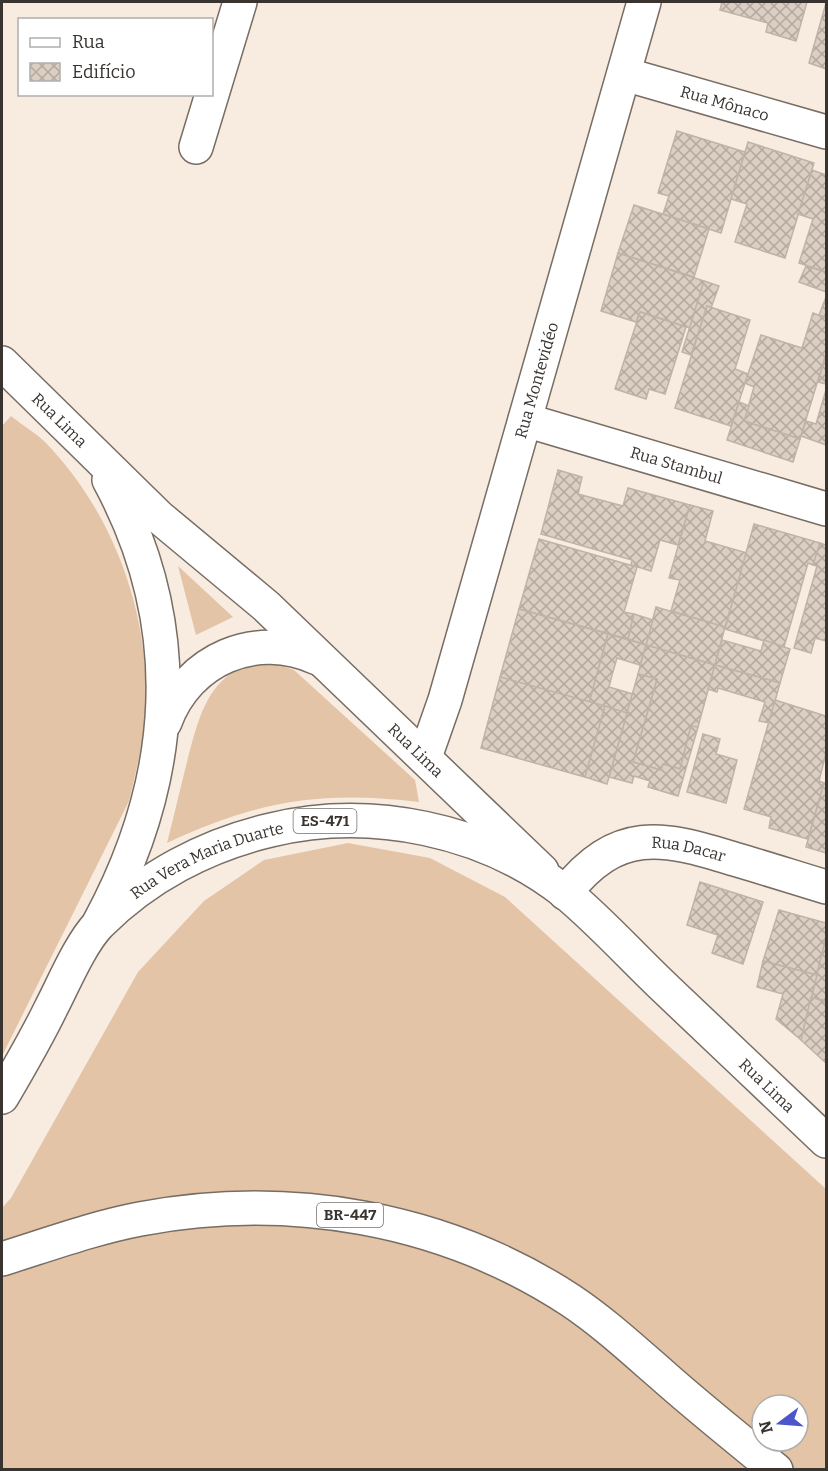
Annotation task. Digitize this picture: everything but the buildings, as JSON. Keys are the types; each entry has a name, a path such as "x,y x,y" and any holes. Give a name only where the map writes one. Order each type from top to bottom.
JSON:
{"street":[{"path":"213,91 240,2"},
{"name":"Rua Montevidéo","path":"425,757 445,700 644,2"},
{"name":"Rua Mônaco","path":"624,74 826,132"},
{"path":"196,147 211,96"},
{"name":"Rua Lima","path":"2,363 159,517 266,606 826,1141"},
{"name":"Rua Stambul","path":"525,420 826,509"},
{"name":"Rua Vera Maria Duarte","path":"2,1097 32,1047 68,975 122,881 141,833 154,782 162,730 163,678 159,632 151,587 138,543 120,500 98,459"},
{"path":"162,730 171,707 184,686 202,668 225,655 250,648 275,646 301,651 324,661"},
{"name":"Rua Vera Maria Duarte","path":"97,926 129,897 165,872 204,852 244,836 286,826 330,820 382,822 454,836 493,850 565,893"},
{"name":"Rua Dacar","path":"565,893 596,860 616,849 639,842 663,841 687,844 826,887"},
{"name":"BR-447","path":"2,1260 139,1219 192,1211 245,1207 298,1208 351,1215 408,1227 453,1242 518,1270 570,1300 618,1335 776,1470"}],"shaded area":[{"path":"11,416 44,441 69,470 91,501 109,535 124,570 135,607 143,645 146,683 144,731 129,801 2,1056 2,426"},
{"path":"178,566 233,617 196,635"},
{"path":"276,664 294,670 415,780 419,802 351,797 290,802 230,817 167,843 197,725 212,693 223,680 236,671 254,665"},
{"path":"348,843 430,858 505,897 826,1189 826,1469 2,1470 2,1208 11,1198 138,972 204,901 264,860"}]}
